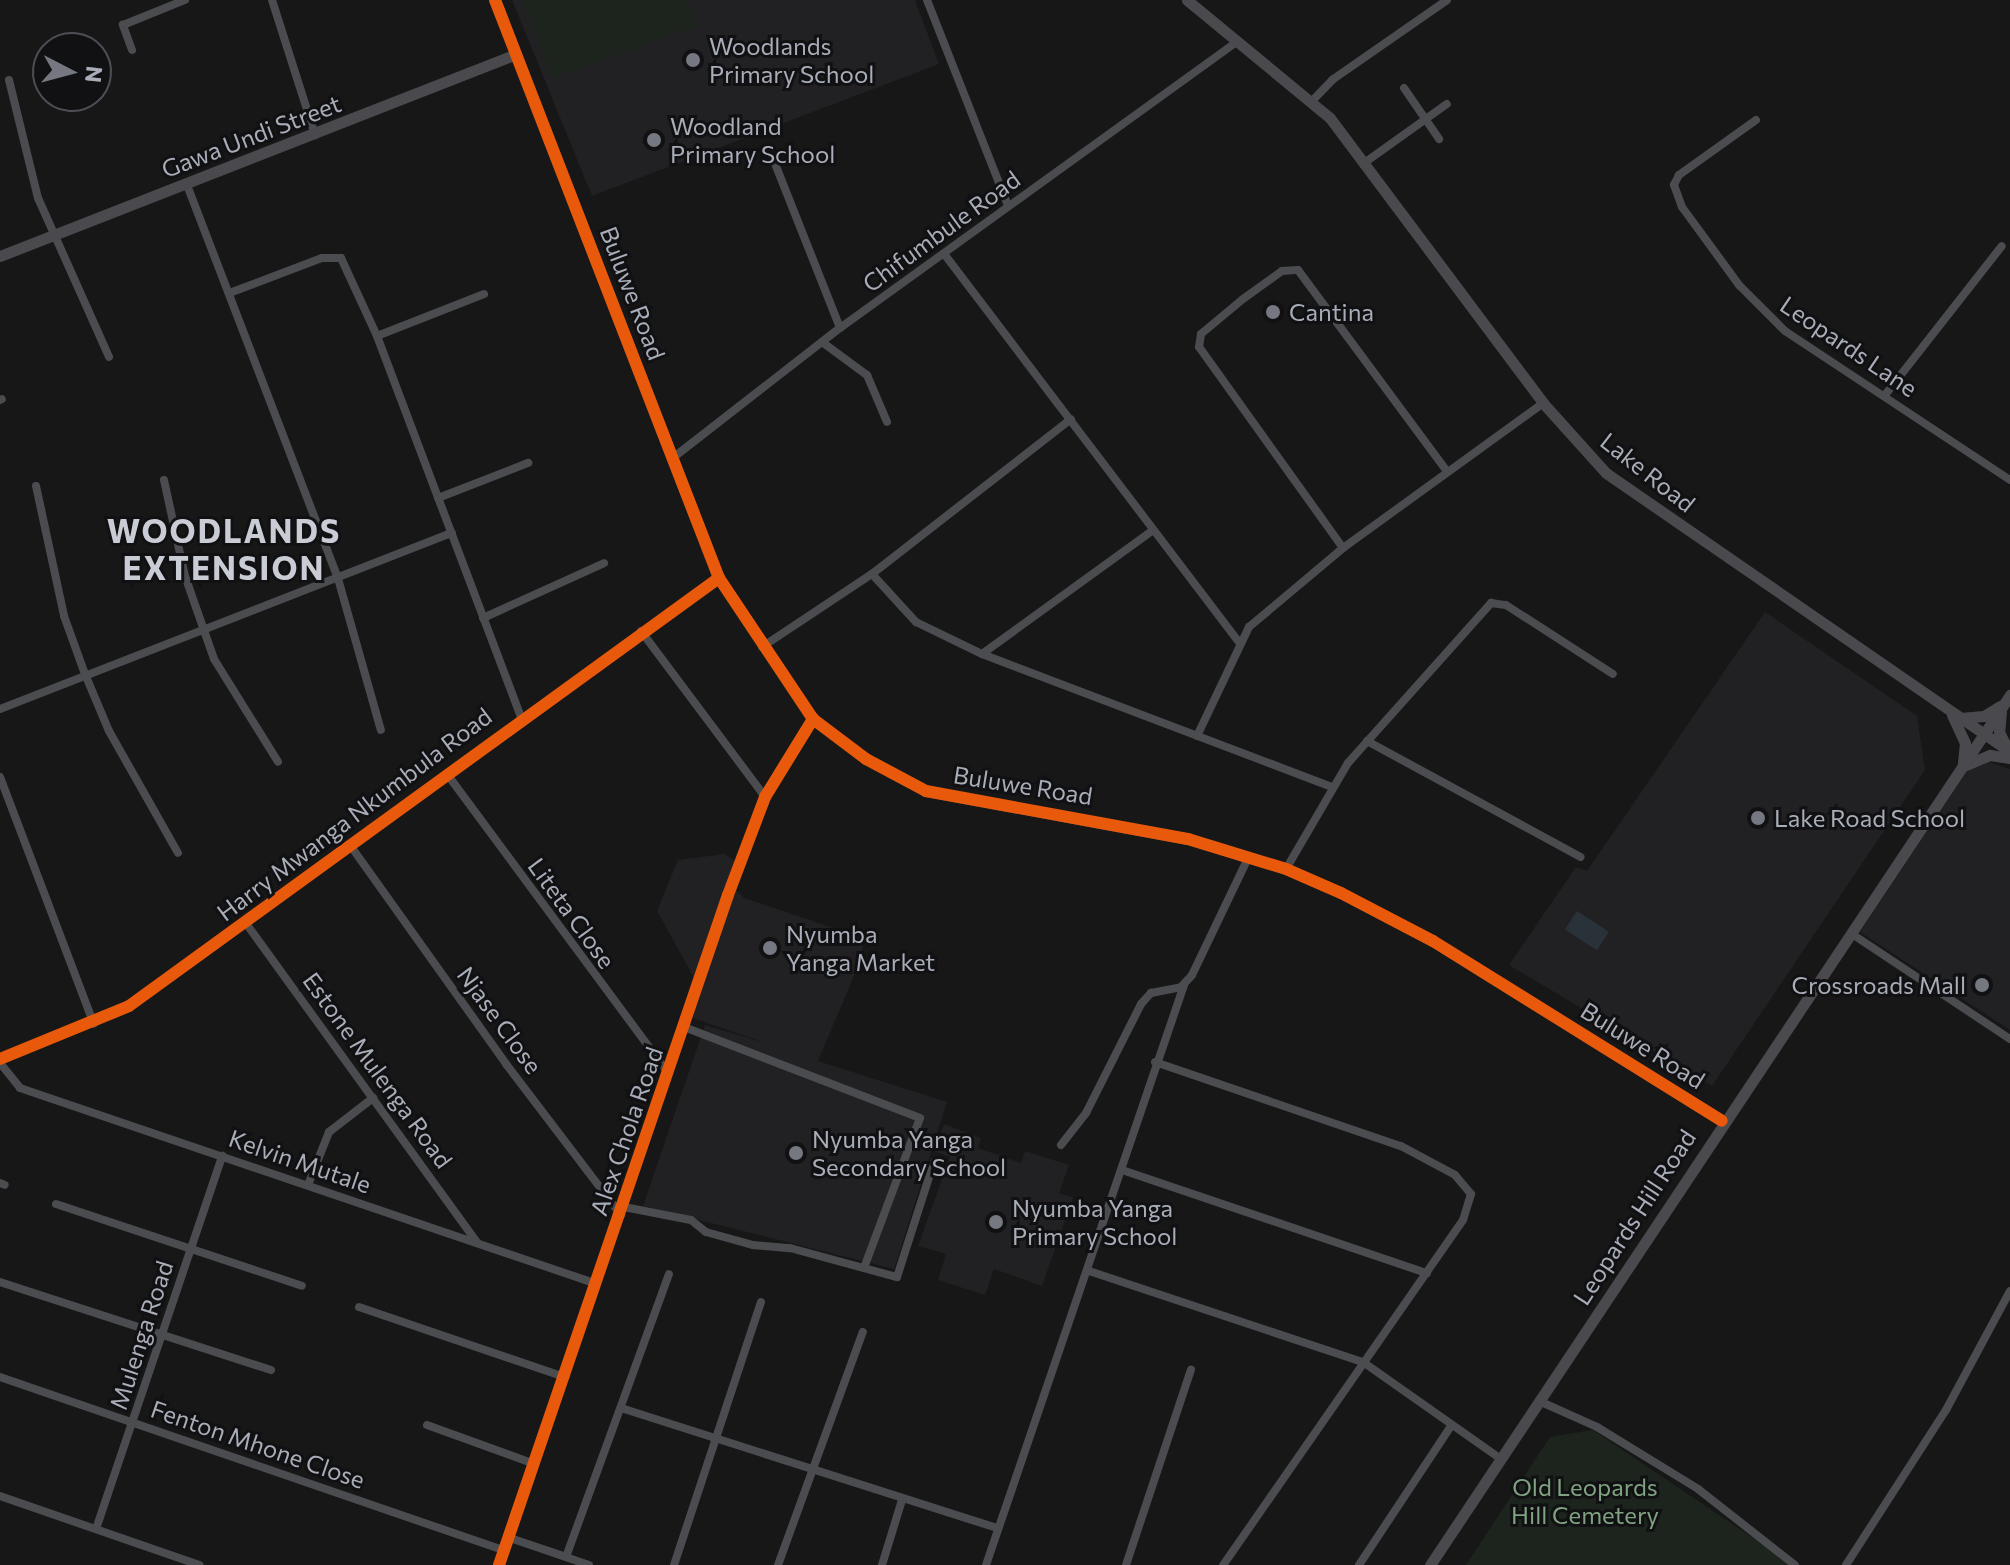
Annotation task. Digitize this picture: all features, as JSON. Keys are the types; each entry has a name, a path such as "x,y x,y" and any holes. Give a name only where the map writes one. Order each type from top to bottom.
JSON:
{"main road":[{"name":"Buluwe Road","path":"495,0 719,578 762,647 813,719 866,759 926,791 984,805 1101,820 1188,839 1247,860 1286,869 1433,941 1722,1121"},
{"name":"Lake Road","path":"1187,0 1235,43 1313,100 1367,161 1543,403 1593,461 1629,491 2010,754"},
{"name":"Gawa Undi Street","path":"0,256 516,54"},
{"path":"1962,767 1990,755 2010,754 1998,722 2007,699"},
{"path":"1960,718 1984,716 2007,699"},
{"name":"Leopards Hill Road","path":"1430,1565 1722,1121 1852,934 2007,699"},
{"path":"1948,710 1965,743 1962,767"}],"street":[{"path":"132,50 123,25 185,0"},
{"path":"272,0 315,135"},
{"path":"927,0 1008,206"},
{"path":"1313,100 1332,80 1447,0"},
{"name":"Chifumbule Road","path":"674,457 840,328 1235,43"},
{"path":"9,80 23,121 33,184 53,237 109,357"},
{"path":"1404,88 1439,139"},
{"path":"1367,161 1447,104"},
{"name":"Leopards Lane","path":"1756,120 1679,175 1675,195 1762,311 1785,331 2010,480"},
{"path":"772,156 840,328"},
{"path":"187,185 232,292 337,575 381,730"},
{"path":"1885,395 2002,246"},
{"path":"945,255 1239,643"},
{"path":"232,292 322,258 339,257 377,336 521,717"},
{"path":"1343,548 1199,347 1201,334 1243,299 1282,271 1298,270 1446,470"},
{"path":"377,336 484,294"},
{"path":"822,342 867,375 887,422"},
{"path":"1197,736 1249,627 1343,548 1446,470 1543,403"},
{"path":"762,647 872,574 1071,419"},
{"path":"438,498 528,463"},
{"path":"164,480 202,628 222,676 278,762"},
{"path":"36,486 64,616 85,674 109,731 178,853"},
{"path":"982,654 1153,530"},
{"path":"0,709 337,575 452,533"},
{"path":"483,618 604,563"},
{"path":"872,574 916,622 982,654 1333,787"},
{"name":"Harry Mwanga Nkumbula Road","path":"0,1061 94,1024 129,1006 521,717 719,578"},
{"path":"1286,869 1333,787 1367,741 1491,603 1506,605 1613,674"},
{"path":"641,631 765,797"},
{"name":"Alex Chola Road","path":"499,1565 765,797 813,719"},
{"path":"1367,741 1581,857"},
{"name":"Liteta Close","path":"447,774 668,1073"},
{"path":"0,777 94,1024"},
{"name":"Njase Close","path":"350,845 506,1064 623,1211"},
{"path":"986,1565 996,1528 1089,1271 1155,1062 1184,985 1210,945 1247,860"},
{"name":"Estone Mulenga Road","path":"245,922 477,1242"},
{"path":"1852,934 2010,1039"},
{"path":"1061,1145 1086,1113 1141,1004 1157,990 1184,985"},
{"path":"684,1027 920,1118 864,1268"},
{"name":"Kelvin Mutale","path":"0,1061 20,1088 597,1284"},
{"path":"1155,1062 1401,1146 1455,1175 1471,1194 1469,1207 1427,1273 1223,1565"},
{"path":"308,1185 329,1132 373,1098"},
{"name":"Mulenga Road","path":"97,1526 222,1156"},
{"path":"623,1211 691,1220 706,1232 753,1245 790,1248 897,1277 934,1162"},
{"path":"1122,1170 1427,1273"},
{"path":"56,1204 302,1286"},
{"path":"1089,1271 1363,1362 1501,1459"},
{"path":"566,1557 669,1274"},
{"path":"0,1282 271,1370"},
{"path":"1846,1565 1939,1421 2010,1291"},
{"path":"674,1565 761,1302"},
{"path":"359,1307 565,1377"},
{"path":"778,1565 863,1332"},
{"path":"1126,1565 1191,1370"},
{"name":"Fenton Mhone Close","path":"0,1377 503,1550"},
{"path":"1539,1401 1597,1427 1698,1489 1795,1565"},
{"path":"621,1408 996,1528"},
{"path":"427,1425 535,1464"},
{"path":"1359,1565 1451,1426"},
{"path":"0,1496 97,1526 198,1565"},
{"path":"882,1565 902,1500"},
{"path":"507,1537 589,1565"}],"shaded area":[{"name":"Woodland Primary School","path":"512,0 915,0 939,64 592,196"},
{"name":"Lake Road School","path":"1765,612 1917,716 1925,770 1712,1086 1509,965 1576,867 1587,871"},
{"path":"1986,761 2010,769 2010,1030 1860,932 1971,764"},
{"name":"Nyumba Yanga Secondary School","path":"725,854 743,867 736,890 744,898 863,938 862,957 818,1061 947,1102 894,1269 643,1206 705,1025 768,1044 693,1018 693,976 657,911 678,860"},
{"path":"1577,911 1609,932 1597,950 1565,929"},
{"name":"Nyumba Yanga Primary School","path":"944,1124 981,1138 978,1148 1021,1163 1025,1151 1069,1165 1059,1193 1073,1198 1042,1286 994,1269 985,1295 938,1280 946,1254 918,1246 950,1157 934,1151"}],"green space":[{"path":"522,0 687,0 697,26 552,78"},
{"name":"Old Leopards Hill Cemetery","path":"1593,1430 1793,1565 1466,1565 1550,1437"}],"cycle path":[{"path":"495,0 719,578 813,719 866,759 926,791 1188,839 1286,869 1341,893 1433,941 1722,1121"},
{"path":"0,1059 129,1006 719,578"},
{"path":"499,1565 728,895 765,797 813,719"}],"place":[{"name":"Woodlands Primary School","path":"693,60"},
{"name":"Woodland Primary School","path":"654,140"},
{"name":"Cantina","path":"1273,312"},
{"name":"Lake Road School","path":"1758,818"},
{"name":"Nyumba Yanga Market","path":"770,948"},
{"name":"Crossroads Mall","path":"1982,985"},
{"name":"Nyumba Yanga Secondary School","path":"796,1153"},
{"name":"Nyumba Yanga Primary School","path":"996,1222"}],"district":[{"name":"WOODLANDS EXTENSION","path":"224,550"}]}
